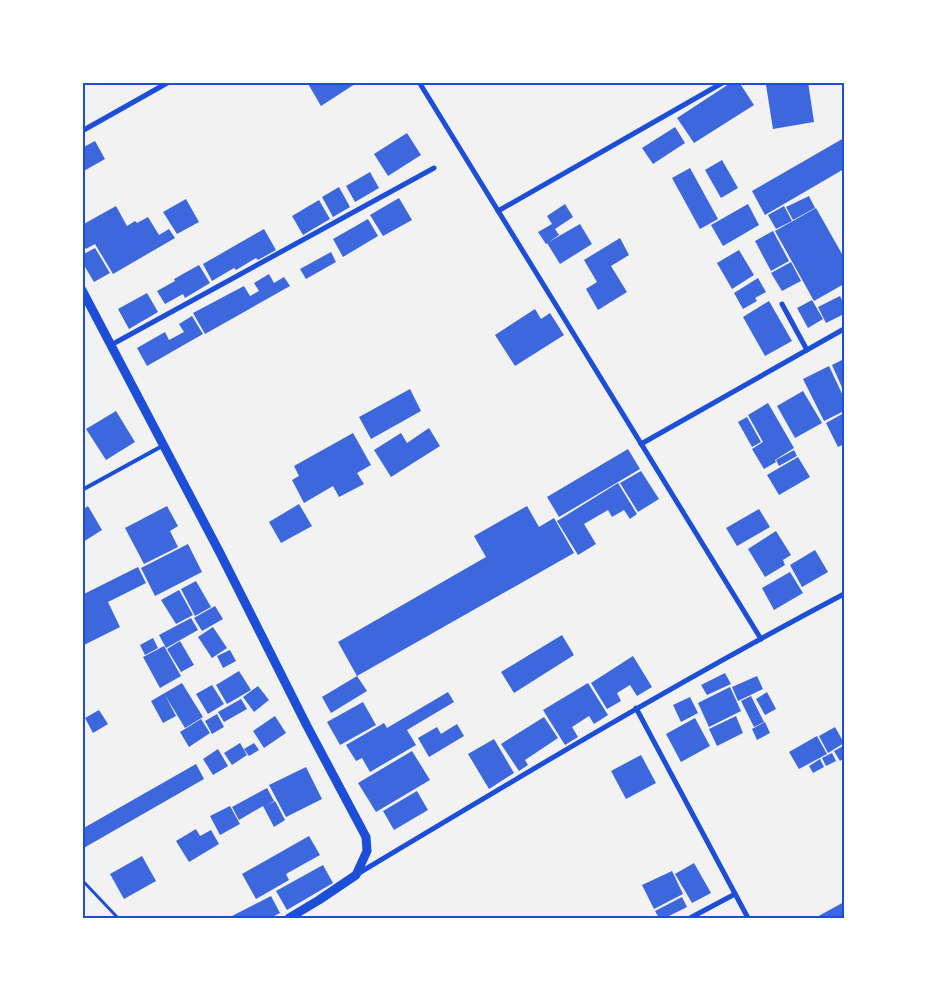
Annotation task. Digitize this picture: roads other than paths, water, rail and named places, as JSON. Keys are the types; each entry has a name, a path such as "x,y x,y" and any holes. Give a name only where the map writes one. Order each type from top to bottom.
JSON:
{"street":[{"path":"82,131 168,82"},
{"path":"419,82 762,639"},
{"path":"498,211 724,82"},
{"path":"111,345 434,168"},
{"path":"82,290 366,837 367,851 356,875"},
{"path":"782,304 808,350"},
{"path":"641,444 844,329"},
{"path":"289,918 356,875 636,708 844,594"},
{"path":"636,708 748,918"},
{"path":"690,918 735,894"}],"lane":[{"path":"82,490 164,445"}]}
